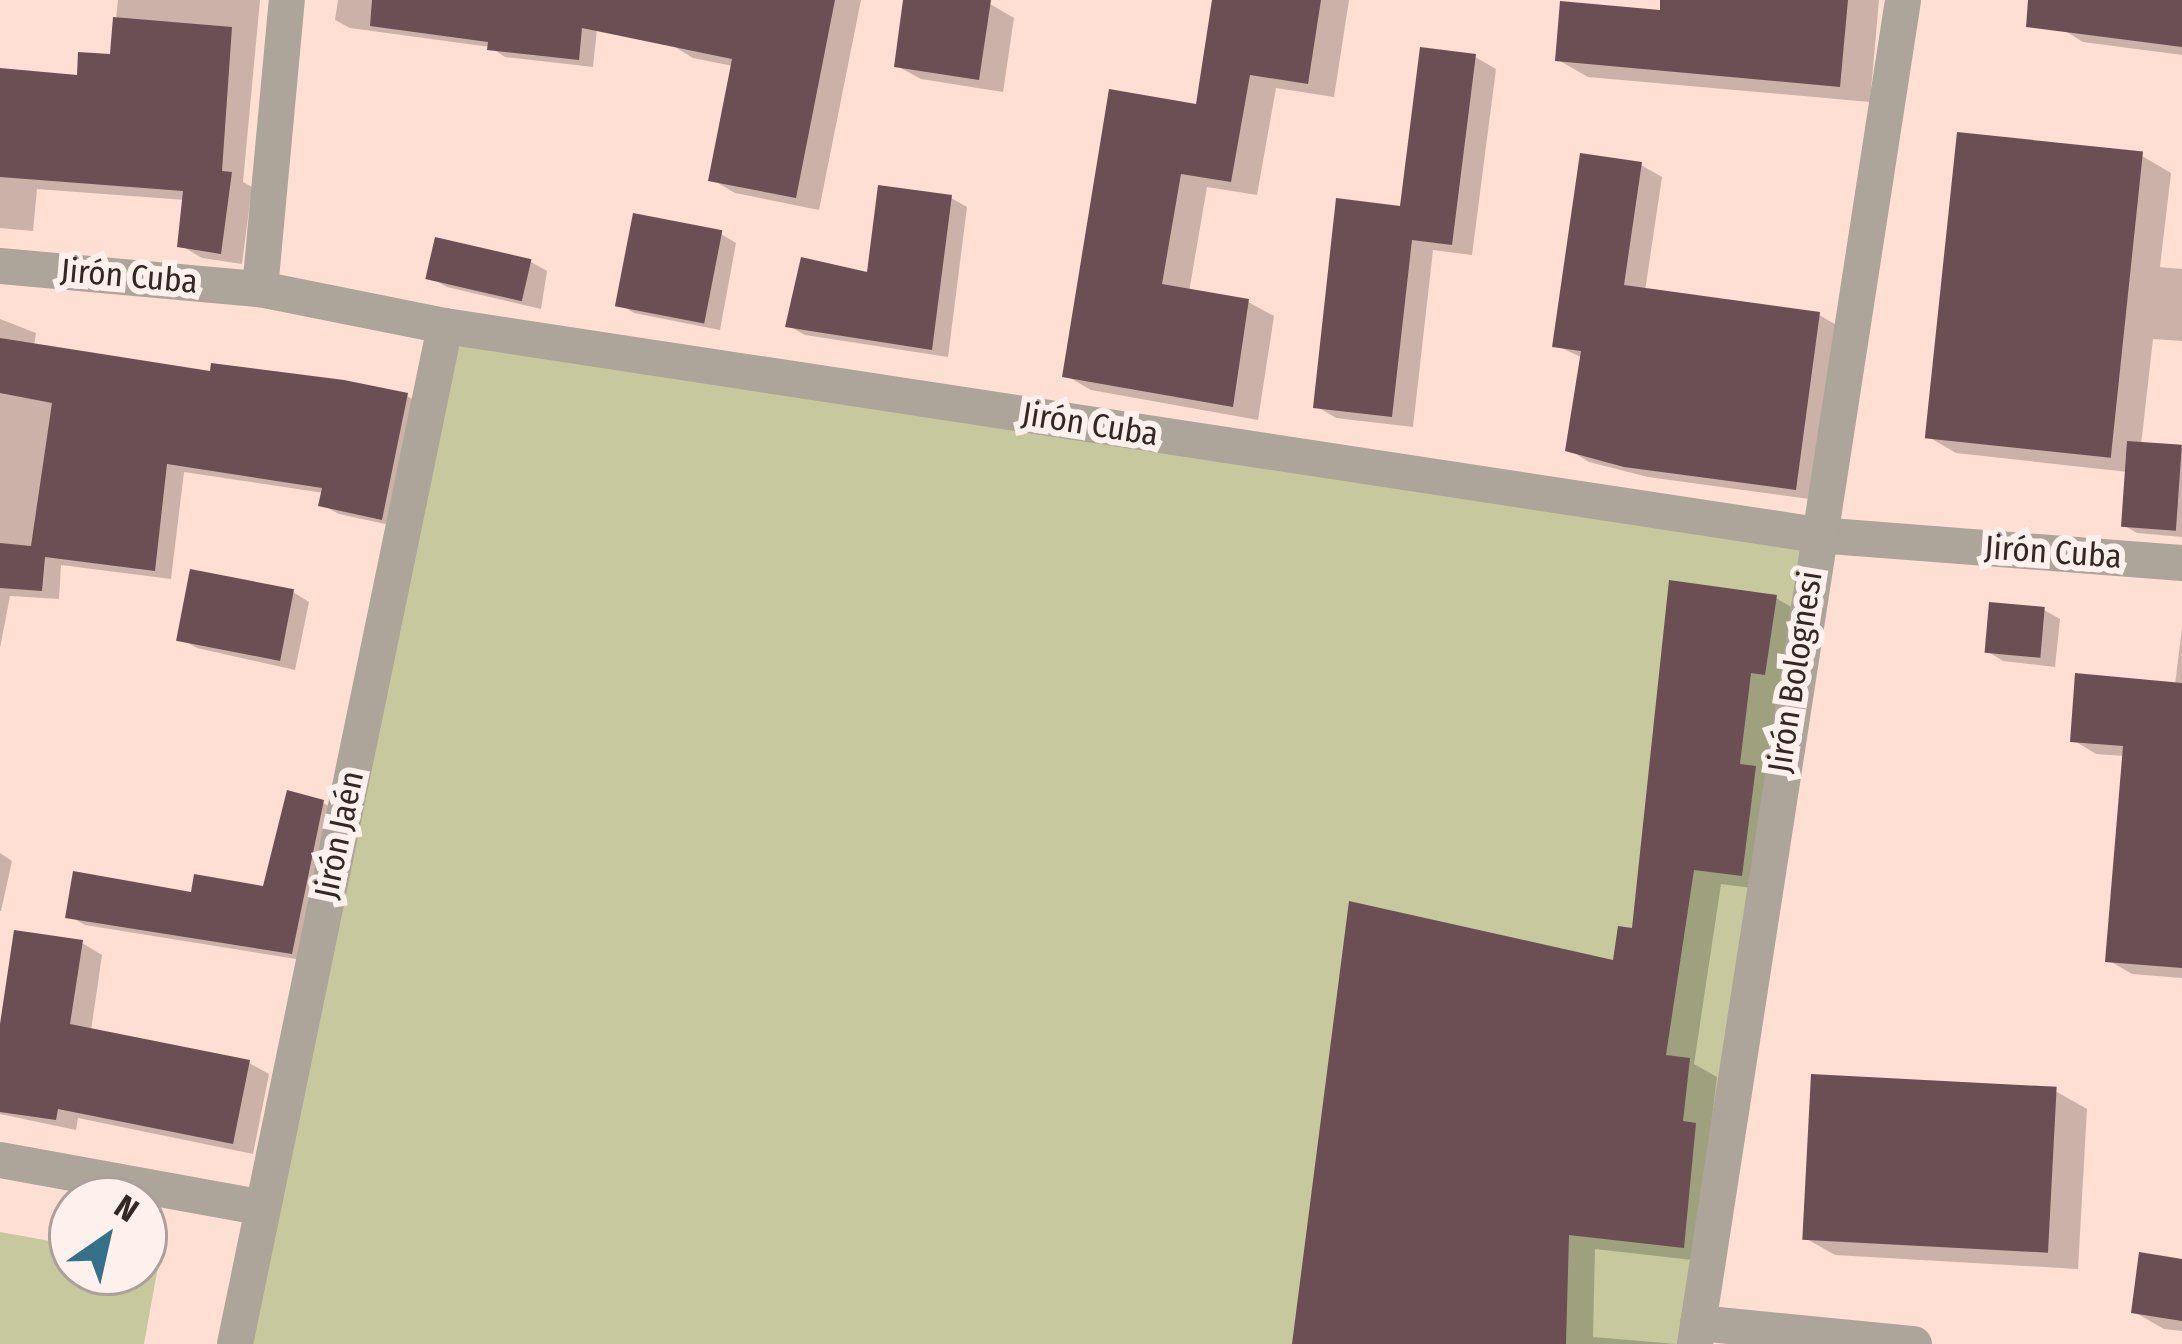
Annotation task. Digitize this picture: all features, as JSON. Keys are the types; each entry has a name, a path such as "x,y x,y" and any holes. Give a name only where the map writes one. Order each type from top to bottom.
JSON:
{"street":[{"path":"260,289 287,0"},
{"name":"Jirón Bolognesi","path":"1696,1334 1903,0"},
{"name":"Jirón Cuba","path":"0,266 260,289 445,326 1817,535 2182,563"},
{"name":"Jirón Jaén","path":"235,1344 445,326"},
{"path":"0,1160 263,1208"},
{"path":"1696,1334 1914,1344"}],"green space":[{"path":"445,326 1817,535 1707,1344 235,1344"},
{"path":"0,1232 48,1241 48,1296 153,1296 144,1344 0,1344"}],"building":[{"path":"372,0 835,0 796,198 708,181 732,59 582,28 579,60 487,50 488,42 370,26"},
{"path":"903,0 991,0 979,80 894,67"},
{"path":"1212,0 1321,0 1308,84 1250,75 1231,182 1181,174 1162,284 1249,299 1233,407 1062,377 1109,89 1196,104"},
{"path":"1660,0 1848,0 1840,87 1555,61 1560,1 1660,10"},
{"path":"2028,0 2182,0 2182,47 2026,27"},
{"path":"113,17 232,27 222,171 232,172 221,254 177,247 183,191 0,177 0,68 77,75 78,52 110,54"},
{"path":"1420,47 1476,54 1452,245 1412,240 1392,417 1313,408 1336,198 1400,206"},
{"path":"1957,132 2143,152 2111,458 1925,438"},
{"path":"1580,153 1642,162 1624,285 1820,312 1796,490 1624,467 1565,451 1581,351 1552,347"},
{"path":"878,185 952,195 932,350 785,327 801,257 867,272"},
{"path":"633,213 722,230 704,324 615,306"},
{"path":"435,237 531,259 522,301 425,279"},
{"path":"0,338 210,371 211,363 408,393 382,520 318,506 322,488 167,464 155,571 45,557 42,591 0,588 0,543 31,546 52,403 0,393"},
{"path":"2127,441 2182,445 2176,531 2121,527"},
{"path":"190,569 294,589 280,661 176,641"},
{"path":"1669,580 1777,595 1765,675 1751,673 1740,764 1756,766 1742,876 1694,870 1666,1055 1690,1058 1683,1121 1696,1123 1684,1248 1569,1235 1566,1344 1292,1344 1349,901 1613,960 1618,926 1632,928"},
{"path":"1989,602 2045,607 2040,658 1985,653"},
{"path":"2075,673 2182,683 2182,968 2105,962 2123,746 2070,742"},
{"path":"287,790 324,800 292,954 65,918 73,871 191,892 194,874 263,886"},
{"path":"14,930 83,940 70,1024 250,1060 233,1144 58,1109 56,1120 0,1112 0,1024"},
{"path":"1811,1074 2057,1087 2048,1253 1802,1240"},
{"path":"2139,1252 2182,1259 2182,1321 2131,1313"}]}
